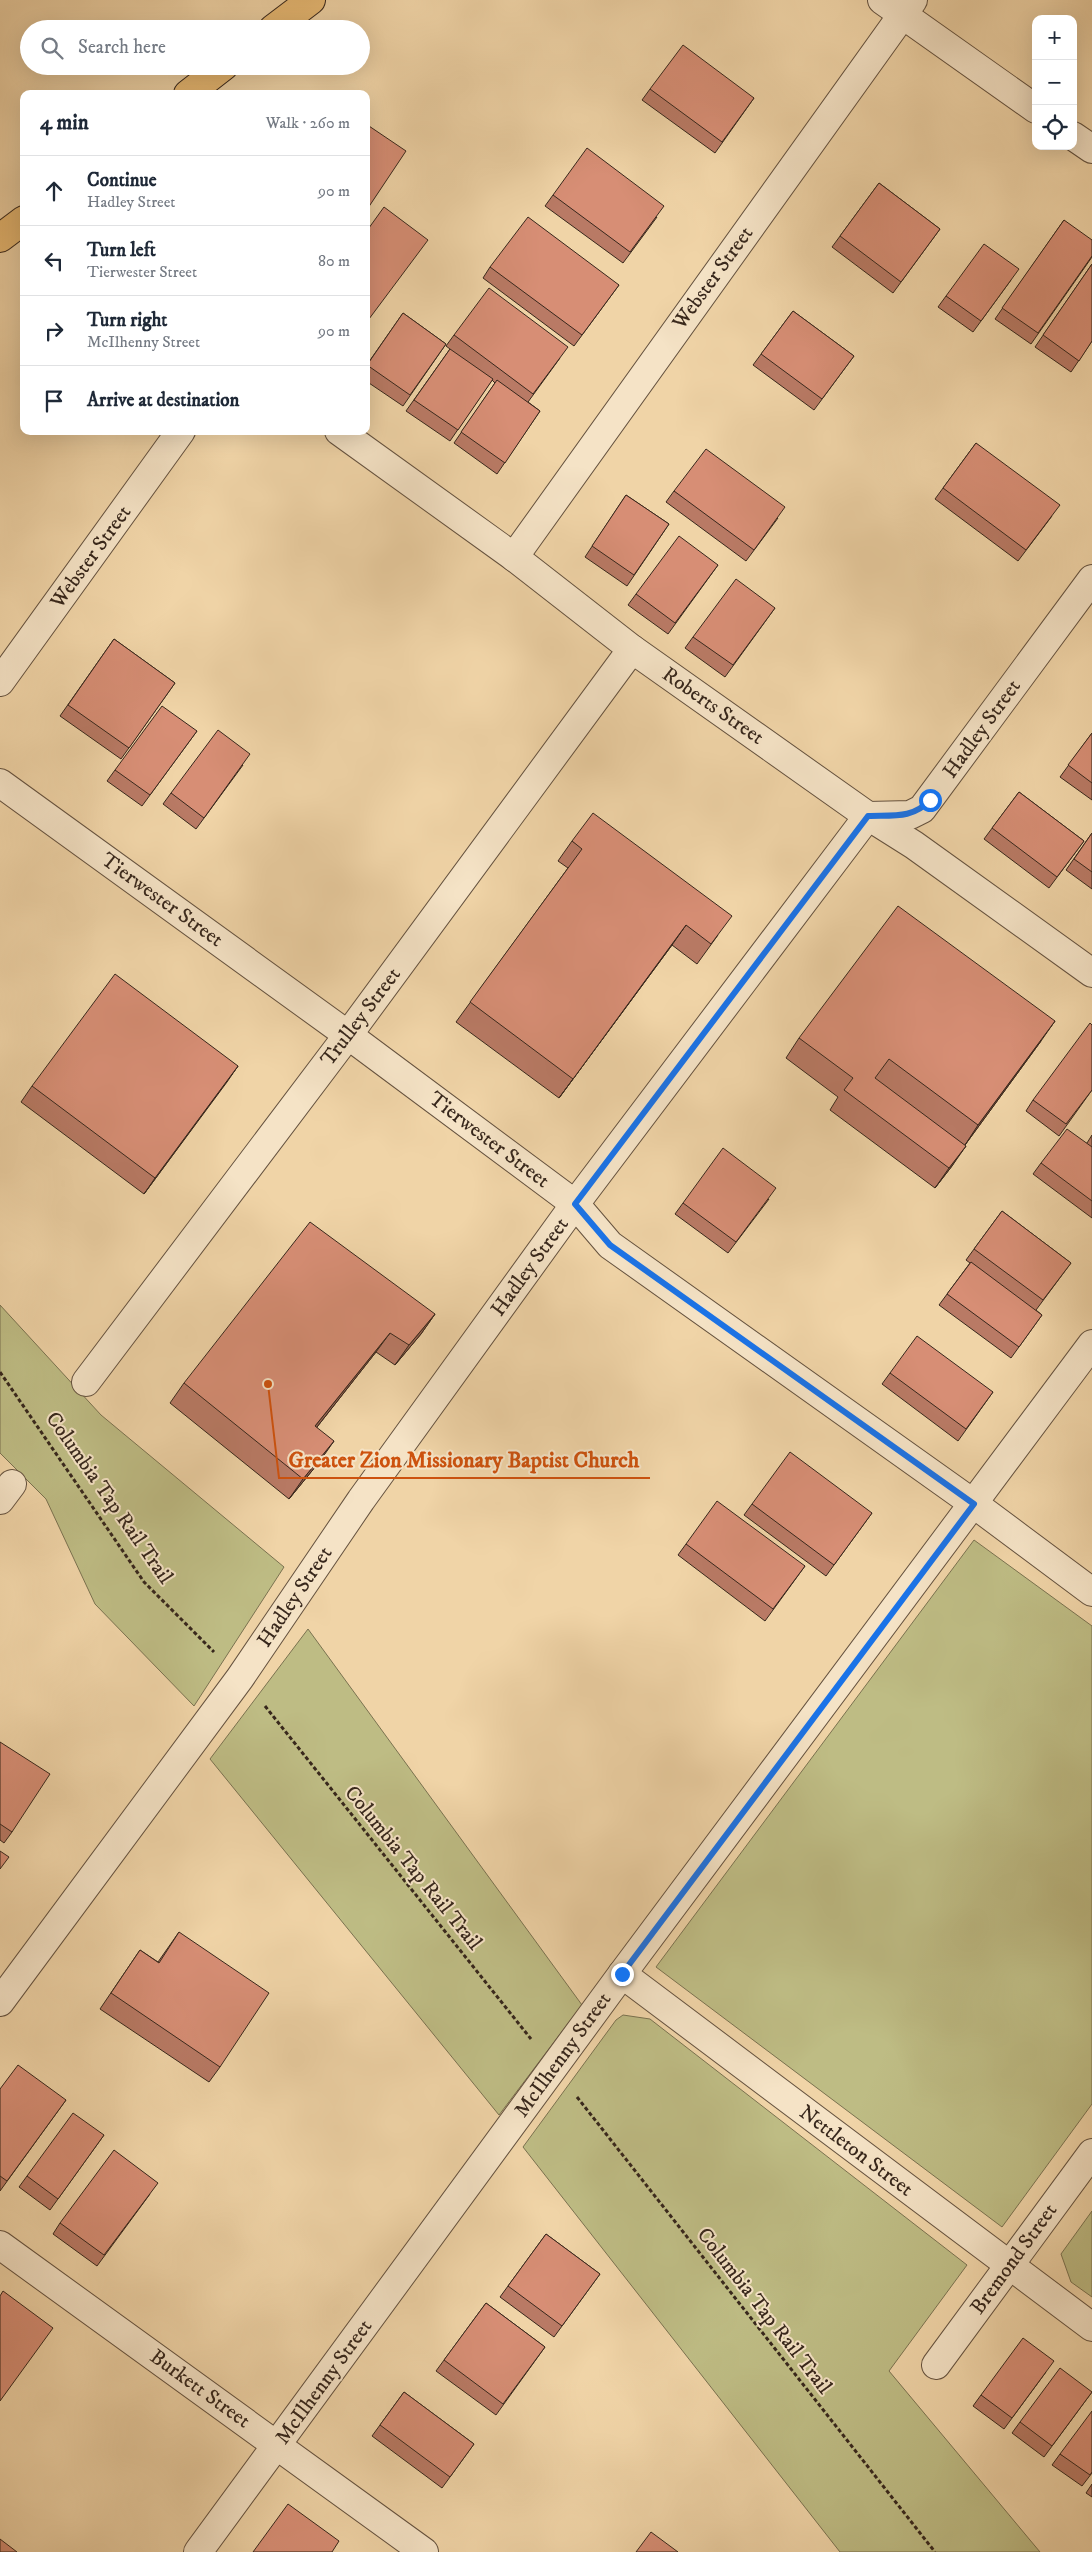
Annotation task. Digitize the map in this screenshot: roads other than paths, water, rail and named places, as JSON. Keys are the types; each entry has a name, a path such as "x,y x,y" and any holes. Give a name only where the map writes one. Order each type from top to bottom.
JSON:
{"main road":[{"path":"285,20 311,0"},
{"path":"193,90 212,75"}],"street":[{"path":"899,5 1032,107"},
{"name":"Webster Street","path":"514,556 899,5"},
{"path":"1077,139 1092,149"},
{"name":"Webster Street","path":"0,682 178,435"},
{"name":"Roberts Street","path":"345,435 514,556 632,649 868,816 914,845 1092,973"},
{"name":"Hadley Street","path":"0,2002 240,1678 361,1500 575,1204 868,816 910,815 922,809 1092,579"},
{"name":"Trulley Street","path":"86,1382 348,1035 632,649"},
{"name":"Tierwester Street","path":"0,783 348,1035 575,1204 610,1245 974,1504 1092,1592"},
{"name":"McIlhenny Street","path":"198,2552 622,1974 1092,1344"},
{"name":"Nettleton Street","path":"622,1974 1008,2266 1092,2327"},
{"name":"Bremond Street","path":"936,2365 1092,2153"},
{"name":"Burkett Street","path":"0,2245 424,2552"}],"place":[{"name":"Greater Zion Missionary Baptist Church","path":"268,1384"}]}
